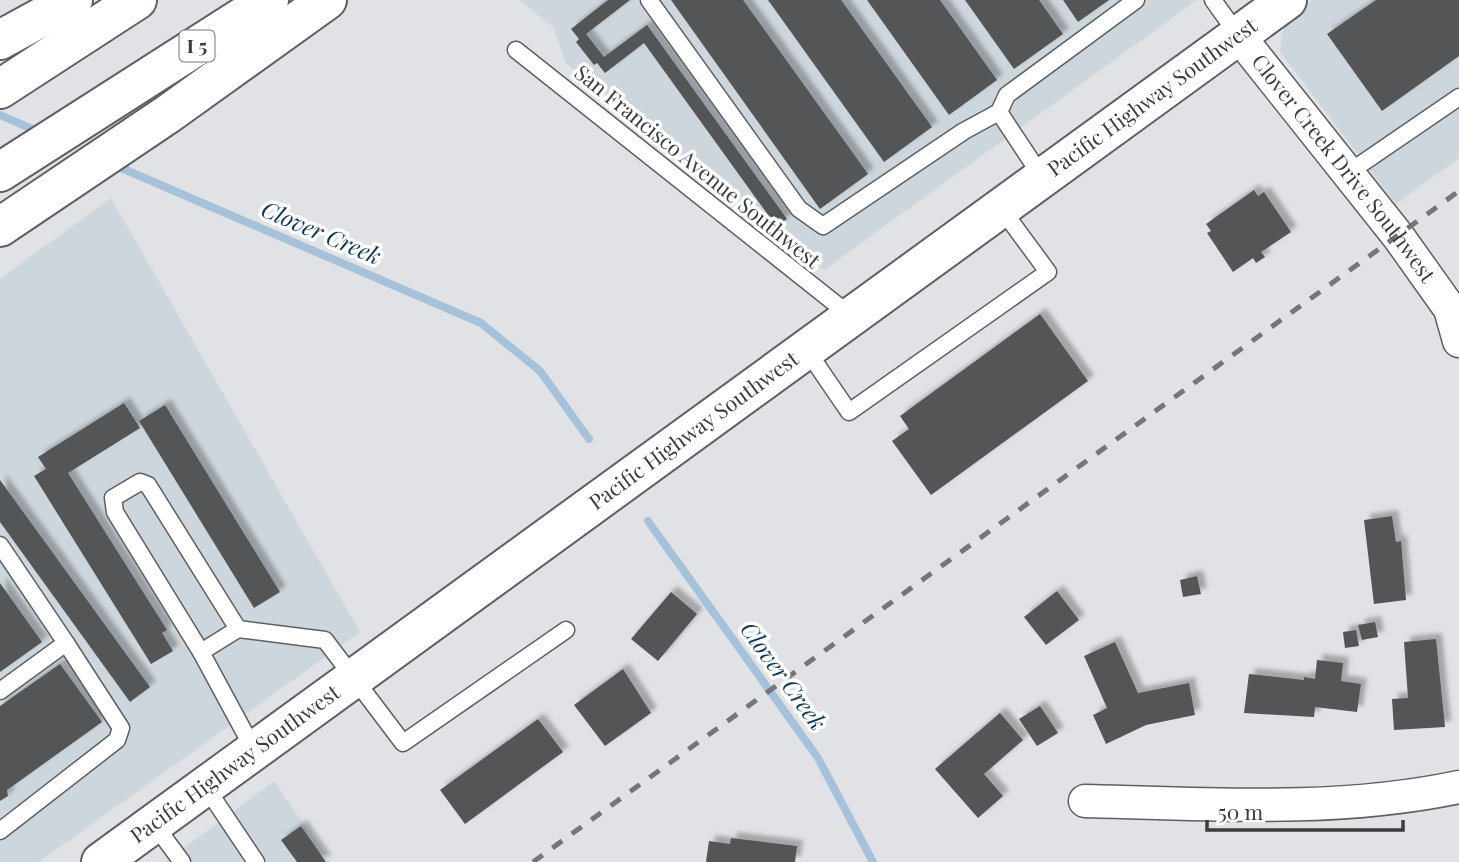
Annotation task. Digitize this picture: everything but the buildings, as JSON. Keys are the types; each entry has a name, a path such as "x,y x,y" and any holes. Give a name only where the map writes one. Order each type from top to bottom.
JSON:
{"main road":[{"path":"5,38 72,0"},
{"path":"0,89 137,0"},
{"name":"I 5","path":"11,165 270,0"},
{"path":"0,227 168,114 327,0"},
{"name":"Pacific Highway Southwest","path":"102,862 1287,0"}],"street":[{"name":"Clover Creek Drive Southwest","path":"1238,35 1455,313 1459,341"},
{"path":"1085,801 1279,805 1429,794 1459,787"}],"lane":[{"path":"649,0 799,209 823,226 964,131 999,112 1007,94 1136,0"},
{"path":"1213,0 1238,35"},
{"name":"San Francisco Avenue Southwest","path":"516,50 852,316"},
{"path":"1348,173 1459,97"},
{"path":"999,112 1042,177"},
{"path":"806,349 849,412 1048,272 1001,208"},
{"path":"238,629 148,485 141,482 113,498 115,512 201,652 254,751"},
{"path":"0,545 121,728 117,740 0,831"},
{"path":"201,652 238,629 325,640 403,743 566,630"},
{"path":"0,691 66,643"},
{"path":"205,786 256,862"},
{"path":"154,824 182,862"}],"shaded area":[{"path":"519,0 1197,0 824,270 566,63 553,27"},
{"path":"1313,0 1459,0 1459,158 1396,204 1280,52 1282,34 1289,17"},
{"path":"111,198 360,632 39,862 0,862 0,279"},
{"path":"274,781 330,862 165,862"}],"waterway":[{"name":"Clover Creek","path":"0,115 39,132"},
{"name":"Clover Creek","path":"112,164 481,323 540,371 589,439"},
{"name":"Clover Creek","path":"648,521 818,758 873,862"}],"railway":[{"path":"533,862 1459,191"}]}
